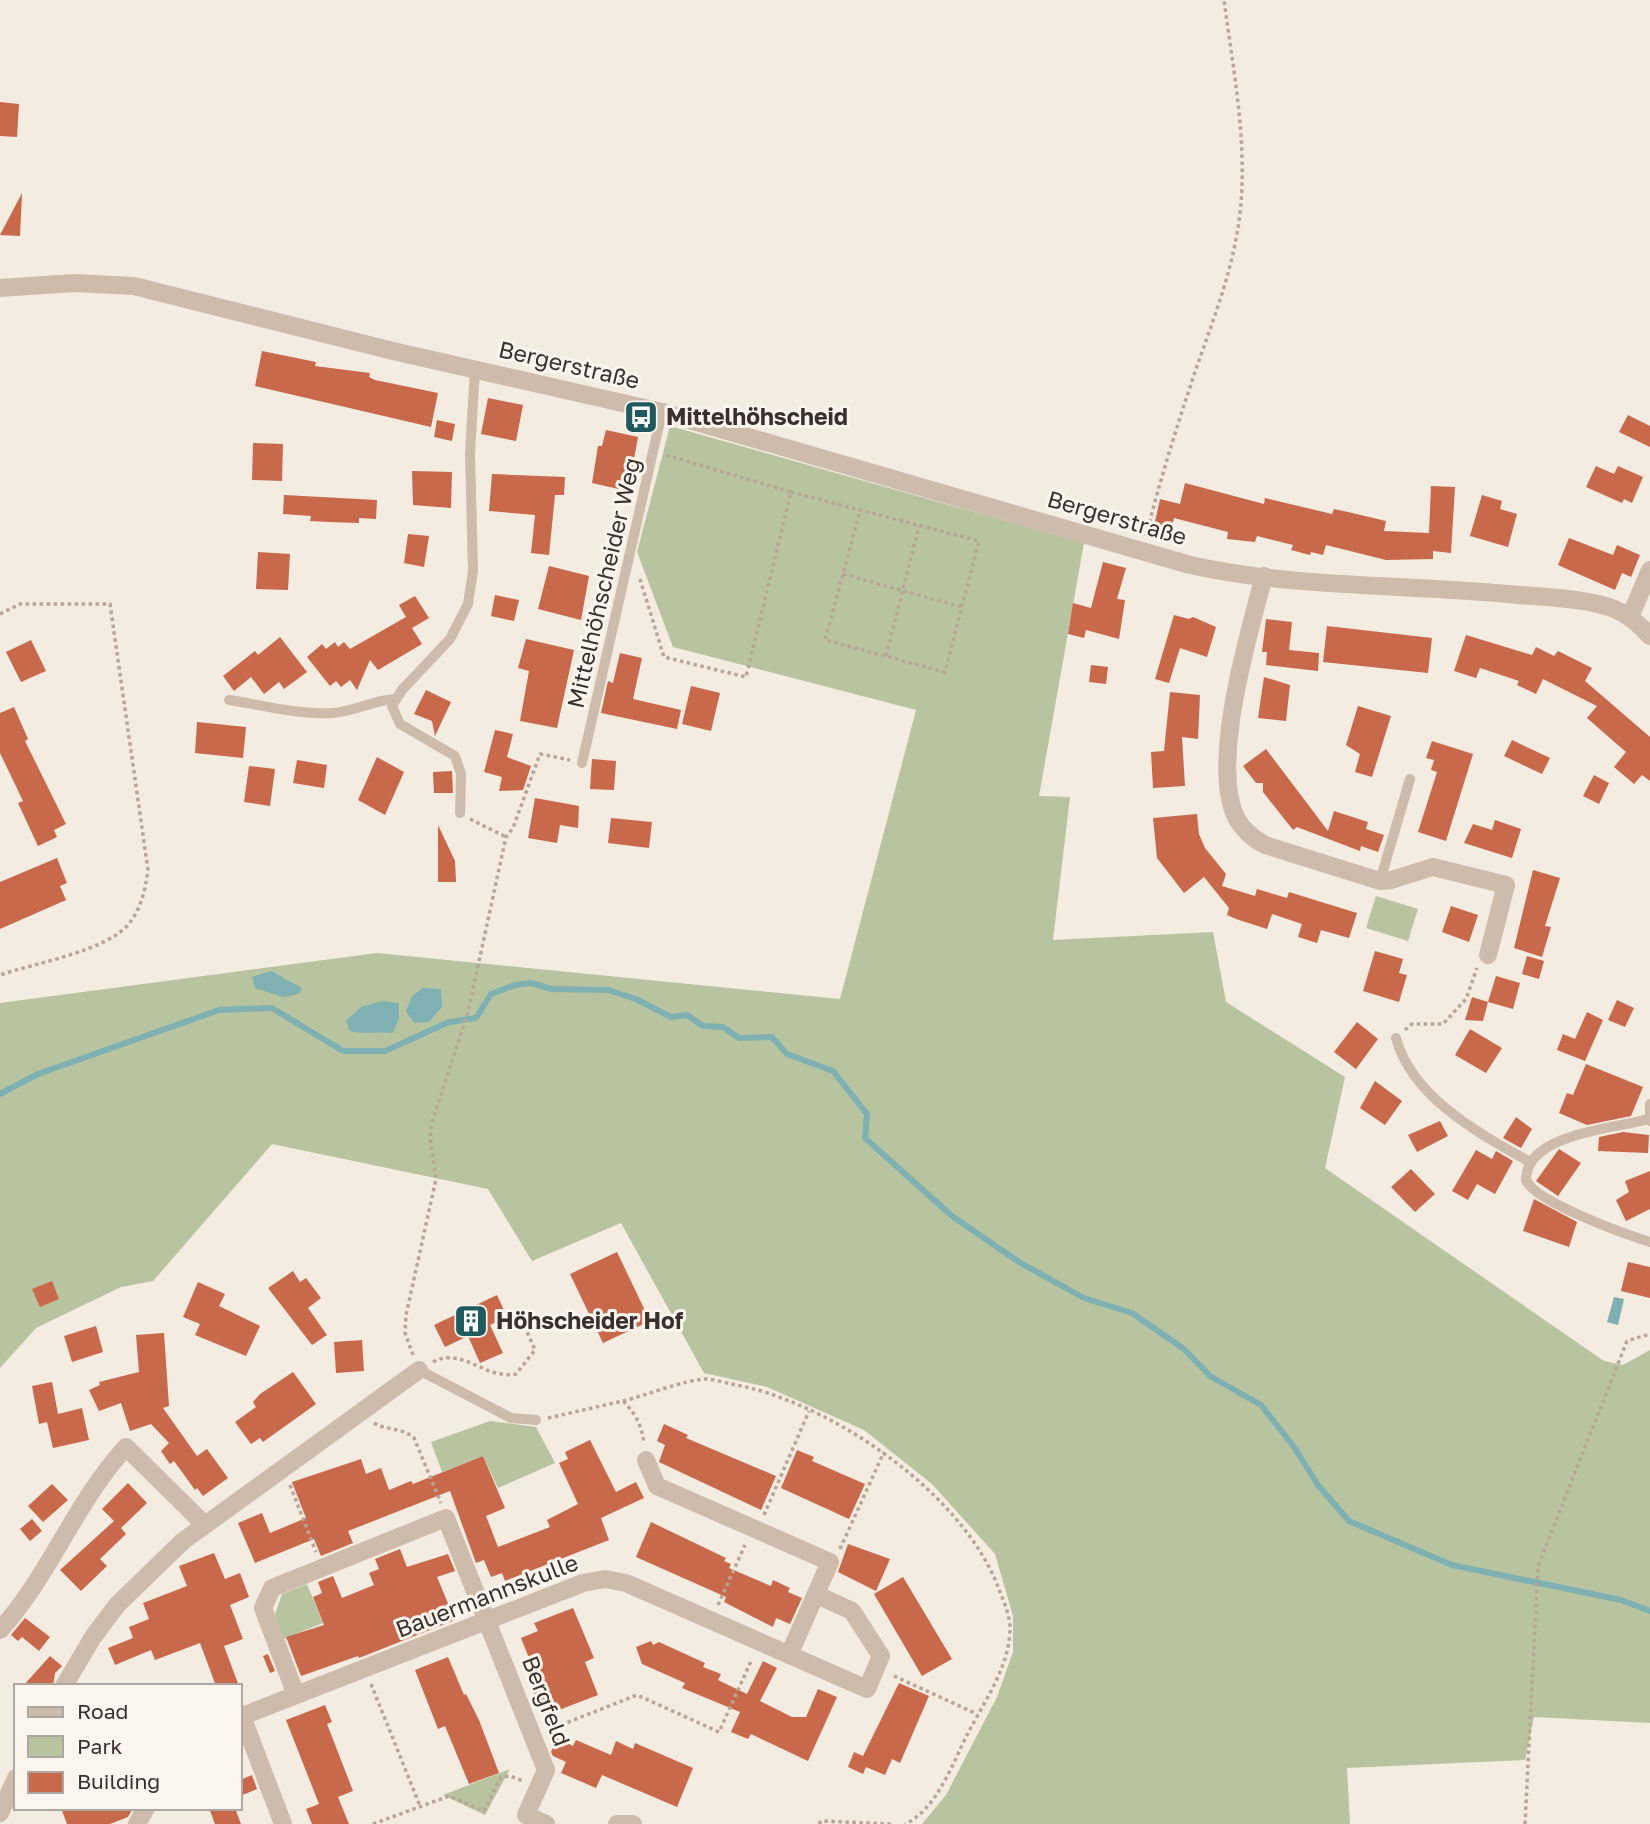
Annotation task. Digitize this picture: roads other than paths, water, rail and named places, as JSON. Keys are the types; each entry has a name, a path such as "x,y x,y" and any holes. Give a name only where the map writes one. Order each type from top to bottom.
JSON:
{"street":[{"name":"Bergerstraße","path":"0,288 74,283 134,286 662,412 1210,569 1408,589 1576,600 1602,605 1630,617"},
{"path":"1650,570 1630,617 1650,636"},
{"path":"1264,576 1239,665 1231,731 1229,794 1235,816 1252,836 1265,845 1380,881 1433,867 1506,886 1488,955"},
{"path":"65,1684 93,1637 131,1588 183,1541 419,1370"},
{"path":"0,1630 43,1575 109,1466 119,1444 205,1525"},
{"path":"646,1460 657,1486 831,1562 789,1654"},
{"name":"Bergfeld","path":"296,1695 263,1608 272,1588 446,1518 546,1770 526,1815 546,1824"},
{"name":"Bauermannskulle","path":"242,1716 489,1622 583,1583 606,1579 626,1583 867,1689 881,1656 852,1611 817,1595"},
{"path":"242,1719 283,1824"},
{"path":"0,1813 14,1782"},
{"path":"617,1824 634,1824"}],"lane":[{"path":"460,813 461,774 455,756 400,724 393,706 395,699 450,639 468,604 473,571 470,453 475,369"},
{"name":"Mittelhöhscheider Weg","path":"582,763 662,412"},
{"path":"229,700 331,713 349,711 378,700 395,699"},
{"path":"1380,881 1410,779"},
{"path":"1396,1038 1407,1067 1440,1102 1478,1132 1530,1162"},
{"path":"1650,1104 1649,1120 1564,1139 1530,1162 1526,1180 1534,1191 1625,1234 1650,1242"},
{"path":"419,1370 511,1418 536,1420"}],"water":[{"path":"271,971 302,988 299,994 283,997 255,988 252,977"},
{"path":"423,988 441,989 442,1007 429,1022 414,1023 406,1011 412,996"},
{"path":"382,1001 399,1003 399,1018 393,1033 350,1031 346,1021 361,1007"},
{"path":"1614,1297 1624,1299 1618,1325 1607,1322"}],"waterway":[{"path":"0,1094 38,1074 219,1010 272,1008 343,1051 385,1051 449,1022 476,1018 491,994 515,985 531,983 552,989 608,990 636,999 671,1017 687,1015 703,1026 723,1027 739,1038 772,1037 787,1054 833,1071 867,1114 865,1138 952,1216 1019,1262 1084,1298 1132,1313 1184,1349 1210,1376 1261,1405 1294,1447 1318,1485 1349,1521 1452,1565 1621,1600 1650,1611"}],"place":[{"name":"Mittelhöhscheid","path":"641,417"},
{"name":"Höhscheider Hof","path":"471,1321"}]}
